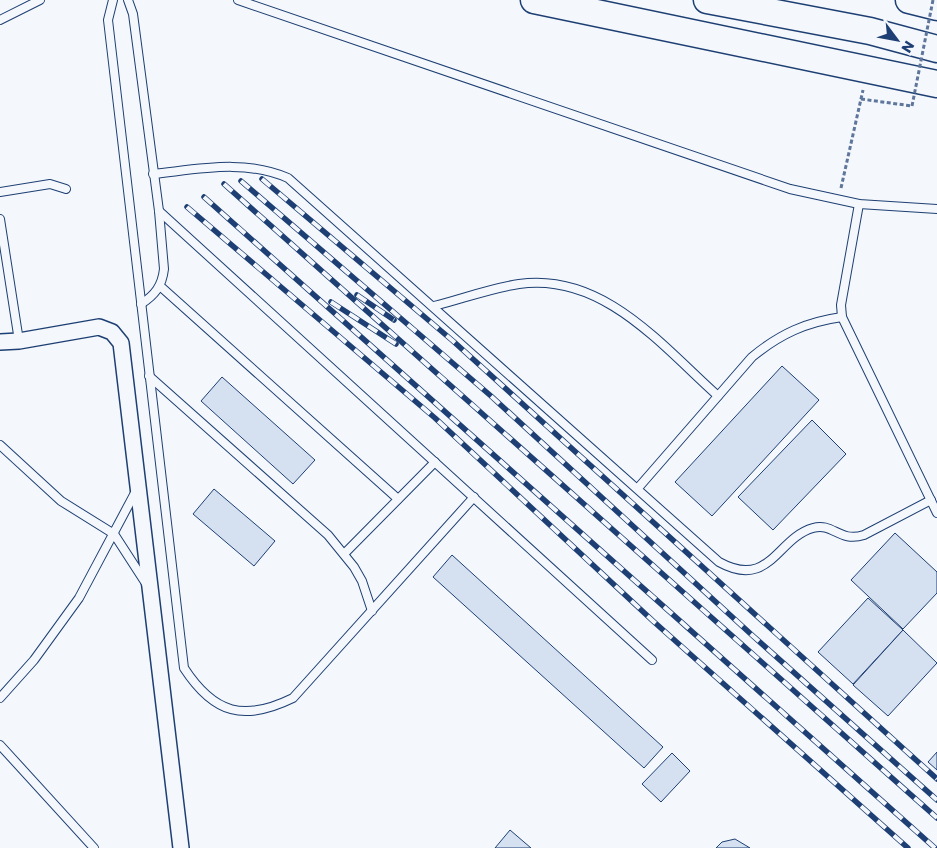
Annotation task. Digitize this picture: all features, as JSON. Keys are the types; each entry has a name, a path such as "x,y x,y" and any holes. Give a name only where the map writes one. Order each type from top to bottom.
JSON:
{"highway":[{"path":"534,0 937,84"},
{"path":"707,0 870,31 937,49"},
{"path":"910,0 937,7"}],"street":[{"path":"0,342 18,341 99,327 112,332 117,337 122,350 181,848"}],"lane":[{"path":"0,20 40,0"},
{"path":"113,0 108,20 184,668 198,690 219,705 244,712 270,709 293,698 474,497"},
{"path":"128,0 133,14 159,211 164,269 160,286 155,293 140,304"},
{"path":"238,0 790,189 860,204 937,209"},
{"path":"154,174 244,166 267,170 288,178 434,306 719,562 738,570 759,567 804,532 814,527 824,527 844,537 854,538 931,500"},
{"path":"0,192 50,184 66,189"},
{"path":"860,204 842,299 842,317 937,513"},
{"path":"159,211 652,660"},
{"path":"0,219 18,341"},
{"path":"434,306 518,284 549,284 579,289 597,296 630,316 718,396"},
{"path":"160,286 398,499"},
{"path":"638,488 752,358 772,341 794,329 818,321 842,317"},
{"path":"150,376 328,535 345,553 362,581 372,611"},
{"path":"0,445 61,501 114,534 151,591"},
{"path":"345,553 435,462"},
{"path":"0,698 34,660 79,598 138,488"},
{"path":"0,745 94,848"}],"path":[{"path":"861,99 912,106 933,0"},
{"path":"838,200 867,69"}],"building":[{"path":"782,366 819,400 712,516 675,482"},
{"path":"222,377 315,460 293,484 201,401"},
{"path":"812,420 846,454 773,530 738,497"},
{"path":"214,489 275,541 254,566 193,514"},
{"path":"895,533 937,572 937,593 903,629 851,580"},
{"path":"452,555 663,747 644,768 433,577"},
{"path":"868,598 903,630 853,684 818,652"},
{"path":"903,630 937,663 888,716 853,685"},
{"path":"937,752 937,770 928,762"},
{"path":"672,753 690,771 661,802 642,784"},
{"path":"510,830 531,848 495,848"},
{"path":"735,839 750,848 716,848 722,842"}],"railway":[{"path":"262,179 453,341 937,779"},
{"path":"241,181 491,396 753,636 937,800"},
{"path":"224,184 937,818"},
{"path":"204,197 935,848"},
{"path":"187,207 435,418 653,621 908,848"},
{"path":"357,295 394,320"},
{"path":"331,302 396,344"}]}
